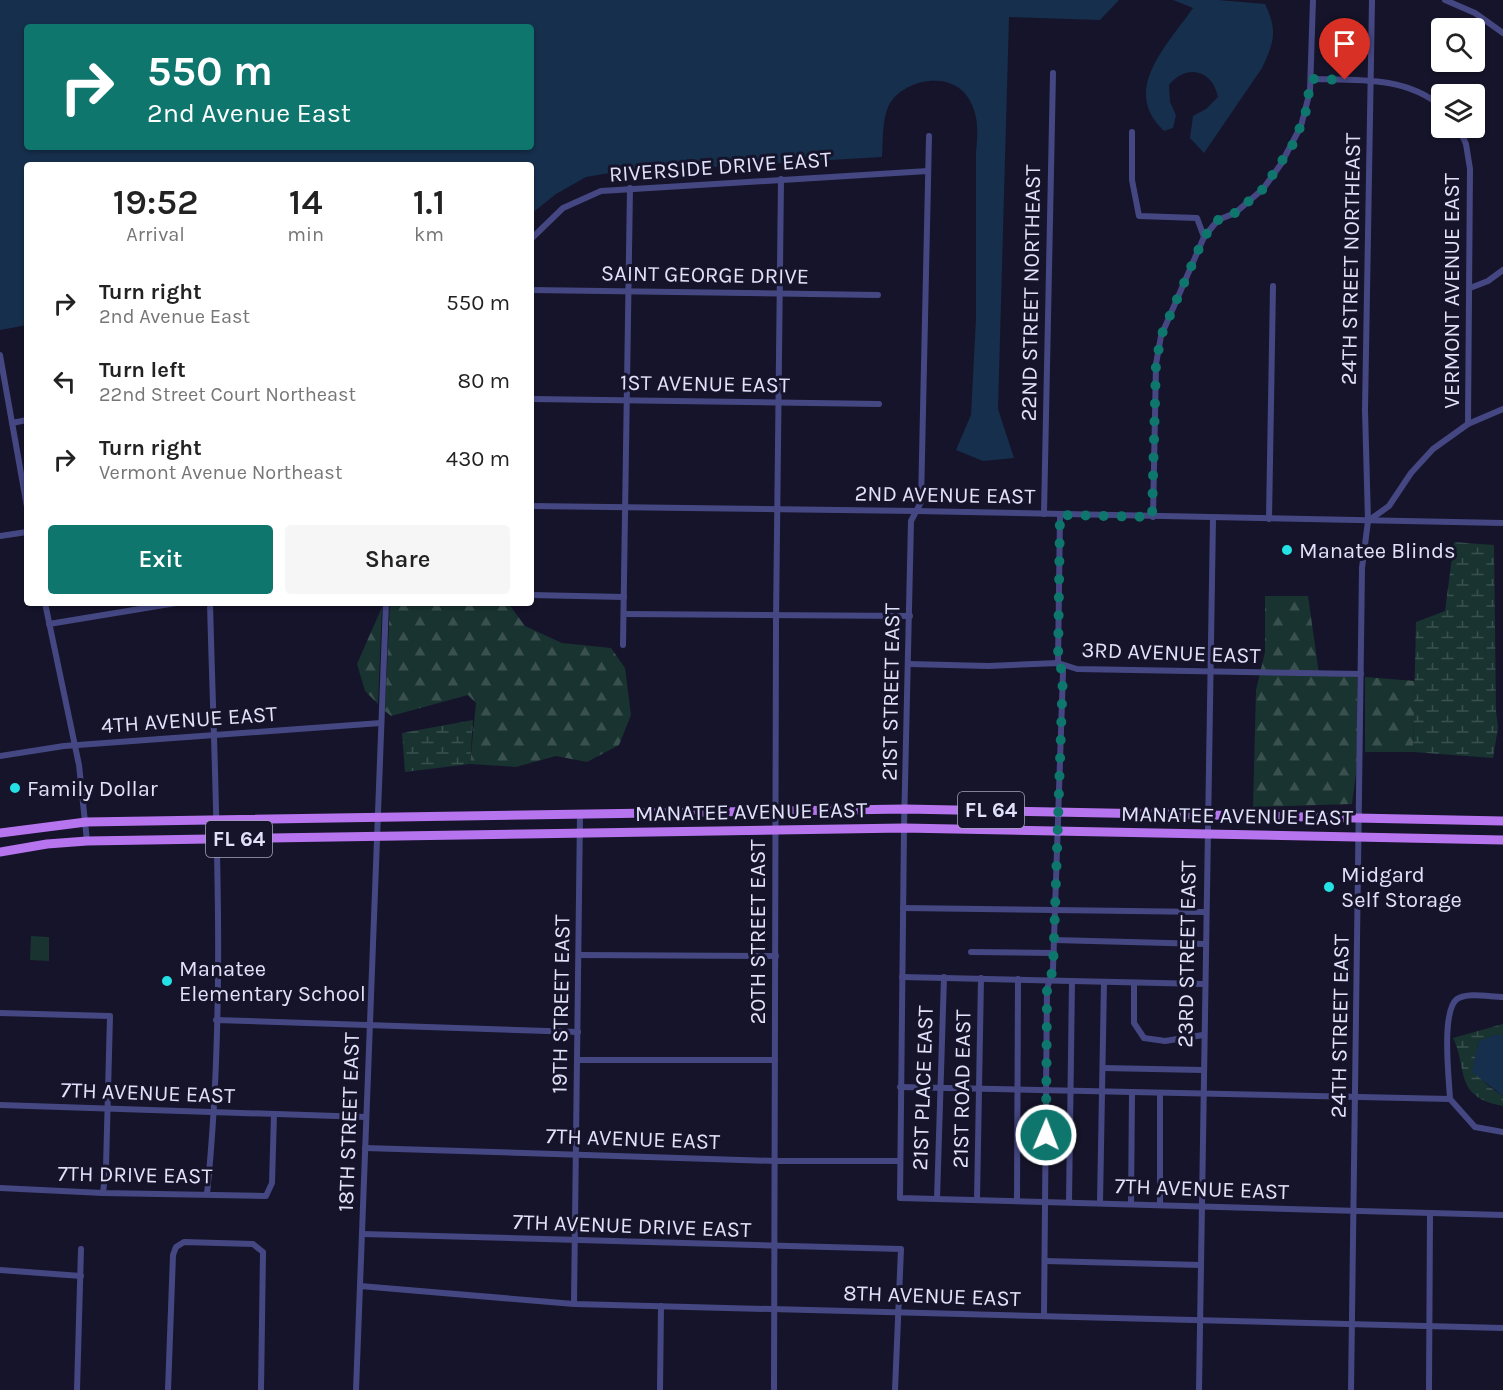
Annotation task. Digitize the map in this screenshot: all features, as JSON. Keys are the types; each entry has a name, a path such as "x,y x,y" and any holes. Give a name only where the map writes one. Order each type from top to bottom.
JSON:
{"main road":[{"name":"MANATEE AVENUE EAST","path":"0,833 86,822 776,810 1057,811 1503,821"},
{"name":"MANATEE AVENUE EAST","path":"0,852 47,844 87,841 776,829 904,828 1503,840"}],"street":[{"path":"1152,517 1156,364 1161,336 1204,237 1218,220 1235,213 1250,201 1275,174 1301,126 1308,104 1311,79 1313,0"},
{"name":"24TH STREET NORTHEAST","path":"1365,410 1372,0"},
{"path":"1445,0 1475,13 1503,33"},
{"name":"22ND STREET NORTHEAST","path":"1044,514 1053,73"},
{"path":"1311,79 1371,81 1408,87 1431,99"},
{"path":"1132,132 1132,180 1139,216 1197,218 1204,237"},
{"name":"21ST STREET EAST","path":"900,1198 904,828 911,521 921,502 929,136"},
{"name":"VERMONT AVENUE EAST","path":"1368,521 1389,506 1411,473 1433,449 1468,424 1470,169 1463,138"},
{"name":"RIVERSIDE DRIVE EAST","path":"534,236 552,217 574,201 601,191 928,171"},
{"name":"20TH STREET EAST","path":"774,1390 776,616 781,180"},
{"path":"623,645 630,188"},
{"path":"1470,288 1488,281 1503,270"},
{"path":"1269,519 1273,286"},
{"name":"SAINT GEORGE DRIVE","path":"534,290 878,295"},
{"path":"0,355 24,490"},
{"name":"1ST AVENUE EAST","path":"534,399 879,404"},
{"path":"1468,424 1503,409"},
{"name":"24TH STREET EAST","path":"1351,1390 1361,838 1362,568 1368,521 1365,410"},
{"path":"12,423 24,421"},
{"name":"2ND AVENUE EAST","path":"534,506 916,511 1503,524"},
{"path":"1044,1316 1047,989 1054,953 1056,831 1063,672 1058,663 1060,515"},
{"name":"23RD STREET EAST","path":"1199,1390 1202,1070 1213,518"},
{"path":"0,537 24,533"},
{"path":"534,595 624,597"},
{"path":"46,606 79,765 87,841"},
{"path":"49,624 158,606"},
{"path":"207,1194 216,1020 216,839 210,606"},
{"name":"18TH STREET EAST","path":"356,1390 386,606"},
{"path":"624,614 910,616"},
{"name":"3RD AVENUE EAST","path":"909,664 988,666 1058,663 1077,669 1361,674"},
{"name":"4TH AVENUE EAST","path":"0,756 73,745 381,723"},
{"name":"19TH STREET EAST","path":"574,1304 580,814"},
{"path":"903,908 1205,912"},
{"path":"1054,940 1205,944"},
{"path":"970,952 1054,953"},
{"path":"579,955 776,956"},
{"path":"902,976 1204,984"},
{"name":"21ST PLACE EAST","path":"937,1199 944,977"},
{"name":"21ST ROAD EAST","path":"977,1200 981,978"},
{"path":"1017,1201 1018,979"},
{"path":"1069,1202 1072,981"},
{"path":"1100,1203 1104,982"},
{"path":"1134,983 1134,1023 1144,1038 1165,1041 1203,1035"},
{"path":"1503,997 1470,996 1457,999 1448,1012 1450,1099 1475,1127 1503,1132"},
{"path":"0,1013 110,1016 103,1193"},
{"path":"216,1020 578,1032"},
{"path":"577,1060 775,1060"},
{"path":"1103,1068 1202,1070"},
{"path":"900,1087 1356,1099 1450,1099"},
{"path":"1131,1203 1132,1093"},
{"path":"1160,1094 1160,1204"},
{"name":"7TH AVENUE EAST","path":"0,1105 366,1116"},
{"name":"7TH DRIVE EAST","path":"0,1188 103,1193 268,1195 272,1183 274,1114"},
{"name":"7TH AVENUE EAST","path":"365,1148 775,1161 899,1161"},
{"name":"7TH AVENUE EAST","path":"900,1198 1200,1205 1430,1215 1503,1215"},
{"path":"1429,1390 1430,1215"},
{"name":"7TH AVENUE DRIVE EAST","path":"362,1234 901,1249 900,1312"},
{"path":"168,1390 174,1250 184,1242 253,1244 259,1247 264,1256 261,1390"},
{"path":"77,1390 81,1249"},
{"path":"1045,1261 1201,1265"},
{"path":"0,1270 81,1276"},
{"name":"8TH AVENUE EAST","path":"360,1286 574,1304 1200,1322 1503,1328"},
{"path":"660,1390 661,1306"},
{"path":"896,1390 900,1312"}],"green space":[{"path":"1454,542 1494,545 1498,728 1493,758 1413,752 1416,622 1445,611"},
{"path":"1265,596 1308,596 1319,674 1357,677 1357,766 1352,804 1253,807 1256,690 1265,652"},
{"path":"390,606 510,606 525,626 562,643 611,648 625,668 631,715 619,745 587,762 556,756 516,767 470,764 476,703 468,695 391,716 385,711"},
{"path":"382,607 378,704 365,691 357,664"},
{"path":"1365,677 1415,681 1413,752 1365,752"},
{"path":"473,720 470,764 405,772 402,733"},
{"path":"31,936 49,937 49,961 30,960"},
{"path":"1503,1024 1503,1035 1495,1035 1478,1044 1476,1063 1483,1080 1503,1096 1503,1106 1487,1102 1476,1096 1469,1088 1453,1038"}],"water":[{"path":"0,0 1119,0 1100,20 1009,17 998,409 1014,458 983,461 956,450 971,415 976,319 977,131 975,112 969,99 951,84 939,81 915,84 895,97 888,107 885,119 882,157 713,167 633,169 586,177 556,194 534,212 534,162 24,162 24,326 0,330"},
{"path":"1173,0 1218,0 1265,4 1272,22 1272,43 1262,68 1204,153 1190,138 1193,116 1206,109 1218,97 1210,80 1204,75 1190,72 1176,78 1169,85 1170,102 1176,115 1173,128 1164,131 1152,116 1146,100 1147,84 1152,68 1193,8"},
{"path":"1495,1035 1503,1035 1503,1096 1472,1072 1479,1041"}],"place":[{"name":"Manatee Blinds","path":"1287,550"},
{"name":"Family Dollar","path":"15,788"},
{"name":"Midgard Self Storage","path":"1329,887"},
{"name":"Manatee Elementary School","path":"167,981"}],"route":[{"path":"1046,1135 1047,989 1053,969 1063,672 1058,663 1060,515 1152,517 1156,364 1161,336 1174,302 1212,224 1235,213 1263,189 1275,174 1292,146 1305,116 1311,79 1345,80"}]}
